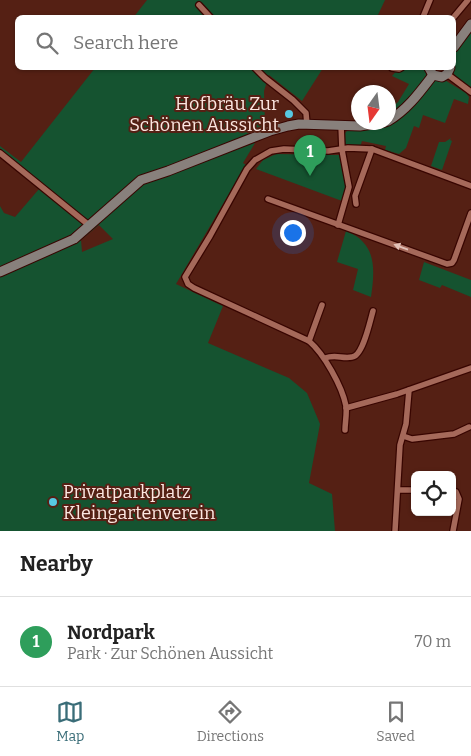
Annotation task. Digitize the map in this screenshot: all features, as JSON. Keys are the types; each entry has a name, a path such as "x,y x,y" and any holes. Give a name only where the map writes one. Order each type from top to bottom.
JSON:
{"main road":[{"path":"456,44 471,24"},
{"path":"396,117 415,98 431,71 442,77 448,71"},
{"path":"0,272 74,238 141,180 270,131 288,126 351,125"}],"street":[{"path":"424,15 430,0"},
{"path":"456,15 468,0"},
{"path":"199,4 208,15"},
{"path":"257,70 306,113 307,125"},
{"path":"448,71 471,92"},
{"path":"338,225 349,187 342,150 341,125"},
{"path":"345,430 346,408 344,399 325,358 318,349 309,341 194,288 188,284 185,277 247,169 255,160 277,149 328,151 357,148 372,149 471,186"},
{"path":"356,204 356,195 372,149"},
{"path":"0,153 90,226"},
{"path":"268,199 447,264 452,263 454,260 471,213"},
{"path":"309,341 322,305"},
{"path":"325,358 333,355 352,357 357,355 361,350 373,311"},
{"path":"346,408 409,390 471,368"},
{"path":"395,531 400,445 406,424 409,390"},
{"path":"403,436 412,439 454,434 469,427"},
{"path":"398,490 411,490"},
{"path":"456,492 459,499 456,513"},
{"path":"452,531 455,516"}],"green space":[{"path":"147,0 385,0 378,15 135,15"},
{"path":"471,30 471,87 461,81 453,70 456,70 457,49"},
{"path":"93,70 322,70 302,101 269,75 264,91 265,125 254,129 255,143 243,163 246,165 176,284 223,306 208,343 289,378 307,393 320,424 309,483 332,494 335,531 0,531 0,206 4,213 15,217 39,189 0,157 0,146 21,162","holes":["99,225 113,239 82,252 81,240"]},
{"path":"397,70 426,70 424,81 419,88 396,111 396,104 409,84 392,76"},
{"path":"443,79 466,93 469,97 468,104 454,99 445,123 423,115 419,128 414,126 406,148 399,154 385,150 386,146 362,141 360,147 347,145 343,142 343,135 349,129 396,130 396,114 417,102 436,80"},
{"path":"451,138 450,140 452,141 442,170 431,166 439,142 445,142"},
{"path":"276,154 339,155 347,184 342,201 256,169 263,160"},
{"path":"346,231 364,242 369,250 373,267 371,297 353,290 358,269 337,262"},
{"path":"424,262 471,280 471,297 442,285 440,288 419,280"}],"place":[{"name":"Hofbräu Zur Schönen Aussicht","path":"289,114"},
{"name":"Nordpark","path":"310,176"},
{"name":"Privatparkplatz Kleingartenverein","path":"53,502"}]}
